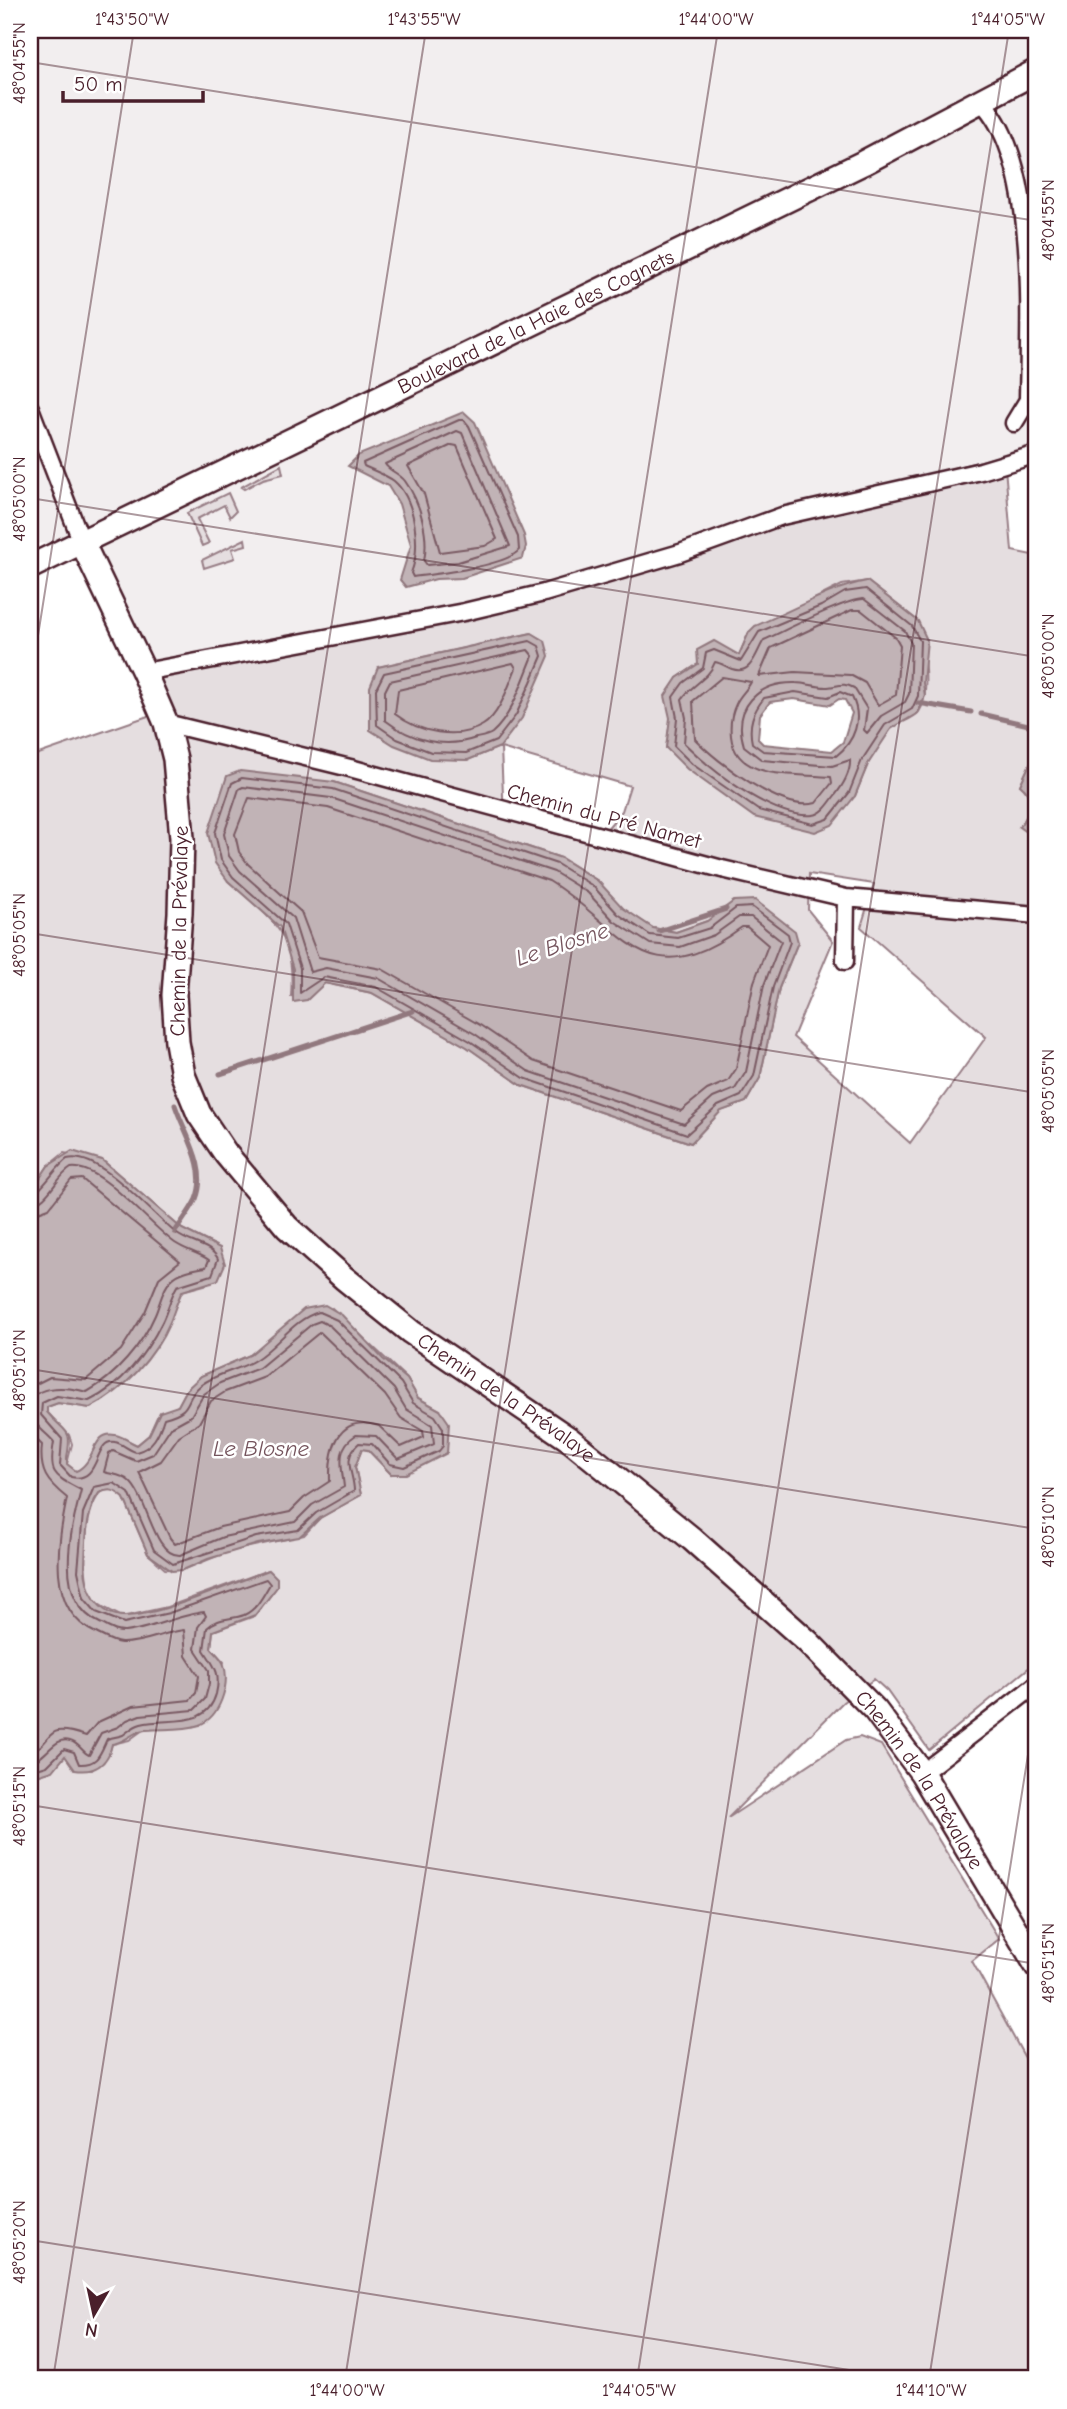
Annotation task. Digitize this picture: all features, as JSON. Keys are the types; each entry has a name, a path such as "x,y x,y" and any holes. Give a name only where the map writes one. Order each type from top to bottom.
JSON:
{"street":[{"name":"Boulevard de la Haie des Cognets","path":"30,567 81,540 452,364 982,102 1037,71"},
{"path":"982,102 1004,138 1014,168 1025,229 1028,400 1014,423"},
{"path":"30,408 81,540"},
{"path":"144,672 464,612 530,596 680,553 782,516 981,471 1037,454"},
{"name":"Chemin de la Prévalaye","path":"81,540 144,672 166,723 173,753 182,838 174,995 177,1042 183,1075 199,1114 226,1154 286,1227 411,1332 569,1439 692,1539 770,1607 875,1710 922,1773 1037,1966"},
{"name":"Chemin du Pré Namet","path":"166,723 350,768 722,869 846,898 1037,915"},
{"path":"845,961 846,898"},
{"path":"922,1773 1037,1684"}],"shaded area":[{"path":"30,30 1037,30 1037,448 969,462 771,515 677,552 479,604 153,673 81,540 35,544 30,548"},
{"path":"1004,455 1012,551 1037,556 1037,749 1020,785 1030,802 1027,835 1037,840 1037,1661 929,1750 887,1691 874,1679 843,1702 728,1818 846,1740 860,1737 881,1745 999,1939 972,1961 1037,2080 1037,2379 30,2379 30,1778 52,1771 65,1756 75,1770 92,1770 109,1754 112,1744 129,1740 143,1730 200,1725 224,1662 211,1648 213,1631 255,1616 276,1588 268,1570 167,1607 122,1617 97,1603 88,1585 85,1556 92,1508 98,1496 105,1490 114,1490 124,1498 148,1554 165,1569 183,1570 227,1552 304,1535 320,1518 361,1495 355,1467 362,1449 368,1450 391,1474 440,1410 418,1398 407,1379 332,1308 250,1355 201,1376 187,1389 178,1406 157,1417 149,1435 137,1445 125,1439 95,1445 88,1461 80,1470 75,1472 67,1464 72,1444 69,1435 46,1411 47,1407 58,1403 90,1408 119,1388 163,1335 182,1291 212,1283 213,1244 182,1229 102,1160 64,1153 48,1166 30,1193 30,757 151,715 153,673 479,604 677,552 771,515","holes":["867,581 918,621 925,668 925,693 919,712 894,727 879,743 855,796 666,748 677,678 698,664 739,655 749,632 842,585","531,633 545,641 500,747 468,760 451,759 378,667","501,748 630,786 622,811 594,844 504,819","334,782 561,858 598,881 623,909 653,928 676,932 707,921 798,942 779,988 760,1078 746,1102 721,1111 691,1143 521,1085 467,1047 372,993 324,983 307,1000 291,996 290,956 278,929 228,881","809,874 874,884 861,927 986,1037 910,1143 793,1037 833,941 808,910"]},
{"path":"281,465 283,474 263,479 244,489 241,487"},
{"path":"228,493 236,511 230,517 224,505 197,519 209,543 202,546 187,513"},
{"path":"245,539 246,545 232,549 235,558 204,568 202,560"}],"water":[{"path":"464,412 475,422 524,535 526,546 523,558 462,578 436,579 406,587 400,580 411,545 399,504 388,486 348,466 359,455"},
{"path":"867,581 918,621 927,640 923,683 925,696 918,713 891,729 868,764 855,796 832,825 815,832 754,817 687,769 666,748 670,718 665,696 677,678 698,664 697,650 714,641 739,655 749,632 755,626 825,594","holes":["794,699 830,705 839,699 845,700 852,713 843,742 832,751 763,744 758,739 760,715 770,702"]},
{"path":"532,633 545,641 549,656 522,718 500,747 468,760 430,759 394,745 370,730 370,687 378,667"},
{"path":"1037,749 1037,840 1019,827 1027,816 1030,805 1029,795 1020,785"},
{"path":"240,771 334,782 561,858 598,881 623,908 653,928 676,932 707,921 734,901 755,900 795,931 798,942 779,988 760,1078 746,1102 721,1111 691,1143 521,1085 467,1047 372,993 325,983 307,1000 293,1002 293,969 280,927 228,881 215,863 208,833 227,776"},
{"name":"Le Blosne","path":"72,1151 102,1160 182,1229 220,1248 225,1264 218,1280 182,1291 156,1348 137,1372 115,1392 90,1408 58,1403 47,1407 47,1412 68,1435 67,1464 76,1471 82,1467 102,1437 108,1435 118,1436 137,1445 149,1435 160,1412 178,1406 187,1389 201,1376 250,1355 304,1309 325,1305 342,1315 383,1359 407,1379 418,1398 440,1410 449,1423 447,1453 406,1474 391,1474 368,1450 362,1449 355,1467 361,1495 320,1518 299,1537 258,1544 208,1559 183,1570 172,1571 148,1554 124,1498 112,1491 99,1493 89,1518 85,1566 90,1591 107,1611 124,1616 157,1611 269,1570 277,1578 277,1587 255,1615 213,1631 211,1648 223,1662 226,1682 218,1708 206,1721 186,1728 136,1733 112,1744 104,1762 89,1770 75,1770 65,1756 53,1771 30,1778 30,1193 48,1166"}],"waterway":[{"name":"Le Blosne","path":"918,703 971,712"},
{"name":"Le Blosne","path":"981,714 1037,727"},
{"name":"Le Blosne","path":"659,931 726,909"},
{"name":"Le Blosne","path":"220,1074 413,1011"},
{"name":"Le Blosne","path":"175,1105 194,1151 199,1175 196,1199 175,1232"}]}
